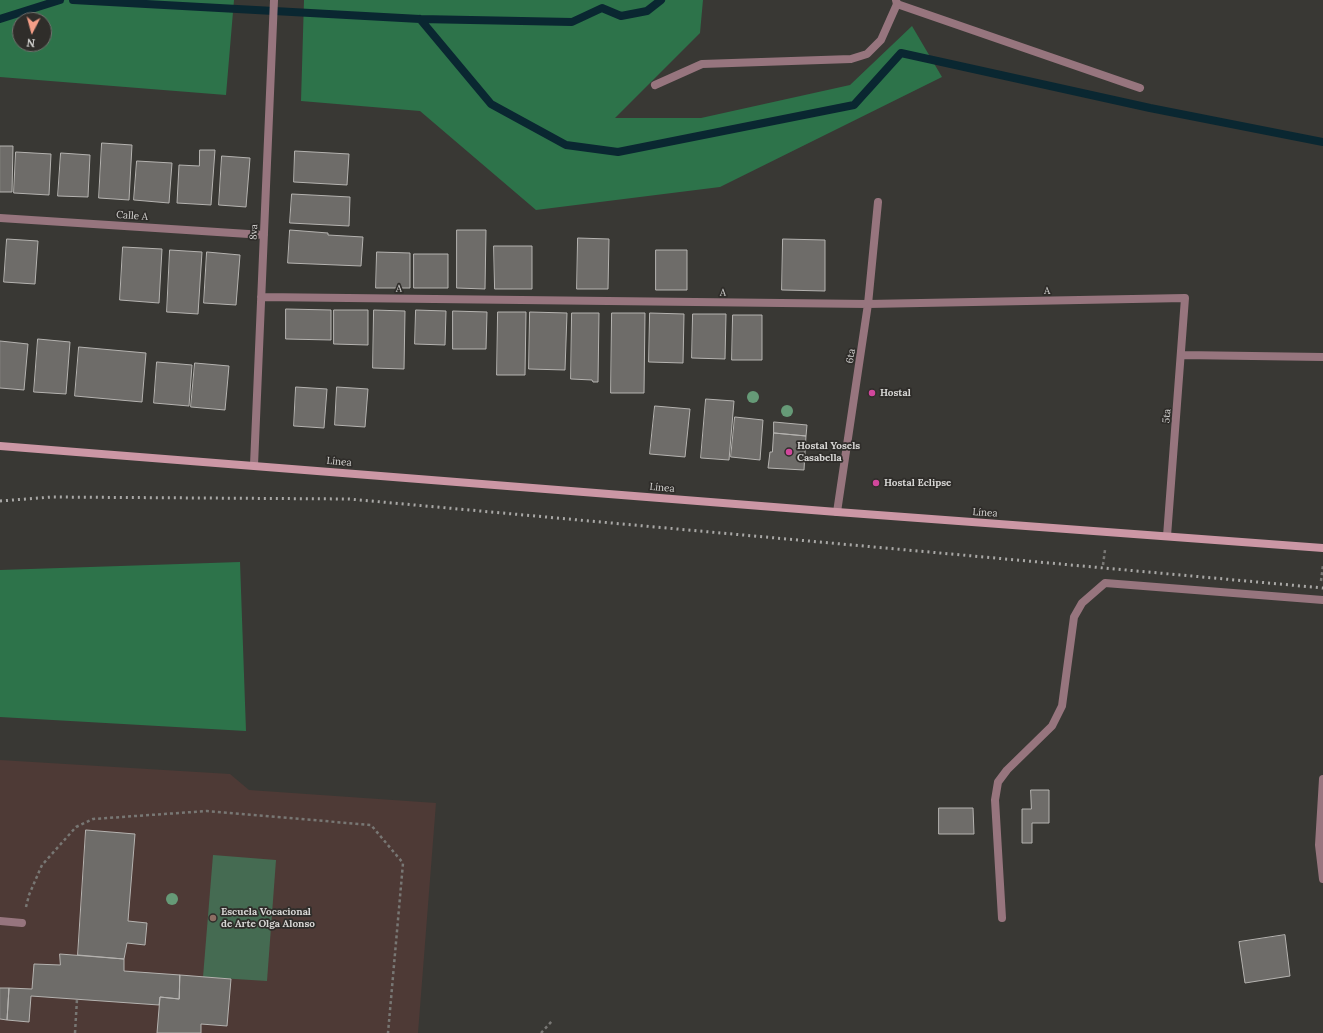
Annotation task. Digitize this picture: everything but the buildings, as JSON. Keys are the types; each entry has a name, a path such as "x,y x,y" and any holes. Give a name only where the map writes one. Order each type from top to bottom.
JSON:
{"main road":[{"name":"Línea","path":"0,446 837,512 1323,548"}],"street":[{"name":"8va","path":"254,465 274,0"},
{"path":"655,86 702,64 850,59 867,54 881,40 896,2 1140,88"},
{"name":"6ta","path":"837,512 868,304 878,202"},
{"name":"Calle A","path":"0,218 264,235"},
{"name":"A","path":"261,297 868,304 1185,298"},
{"name":"5ta","path":"1167,536 1182,355 1185,298"},
{"path":"1182,355 1323,358"},
{"path":"1002,918 995,800 998,782 1007,770 1052,726 1062,706 1074,617 1082,603 1104,583 1323,600"},
{"path":"1323,779 1319,844 1323,879"},
{"path":"0,921 22,923"}],"path":[{"path":"1104,583 1102,568 1108,532"},
{"path":"1320,588 1323,560"},
{"path":"22,923 29,894 42,865 76,827 93,819 207,811 371,825 404,863 388,1033"},
{"path":"75,1033 77,999"},
{"path":"540,1033 552,1021"}],"shaded area":[{"name":"Escuela Vocacional de Arte Olga Alonso","path":"0,760 230,774 249,790 436,803 418,1033 0,1033"}],"green space":[{"path":"0,0 234,0 226,95 0,77"},
{"path":"304,0 703,0 700,33 615,118 701,118 850,85 912,26 942,77 720,187 536,210 420,111 301,101"},
{"path":"240,562 246,731 0,717 0,570"},
{"path":"213,855 276,860 267,981 203,977"}],"waterway":[{"path":"0,19 60,0"},
{"path":"73,0 420,19 572,22 602,8 621,16 647,11 661,0"},
{"path":"420,19 491,104 566,145 618,152 854,105 901,53 1150,108 1323,142"}],"railway":[{"path":"0,501 52,497 349,499 1323,588"}],"place":[{"name":"Hostal","path":"872,393"},
{"name":"Hostal Yosels Casabella","path":"789,452"},
{"name":"Hostal Eclipse","path":"876,483"},
{"name":"Escuela Vocacional de Arte Olga Alonso","path":"213,918"}]}
